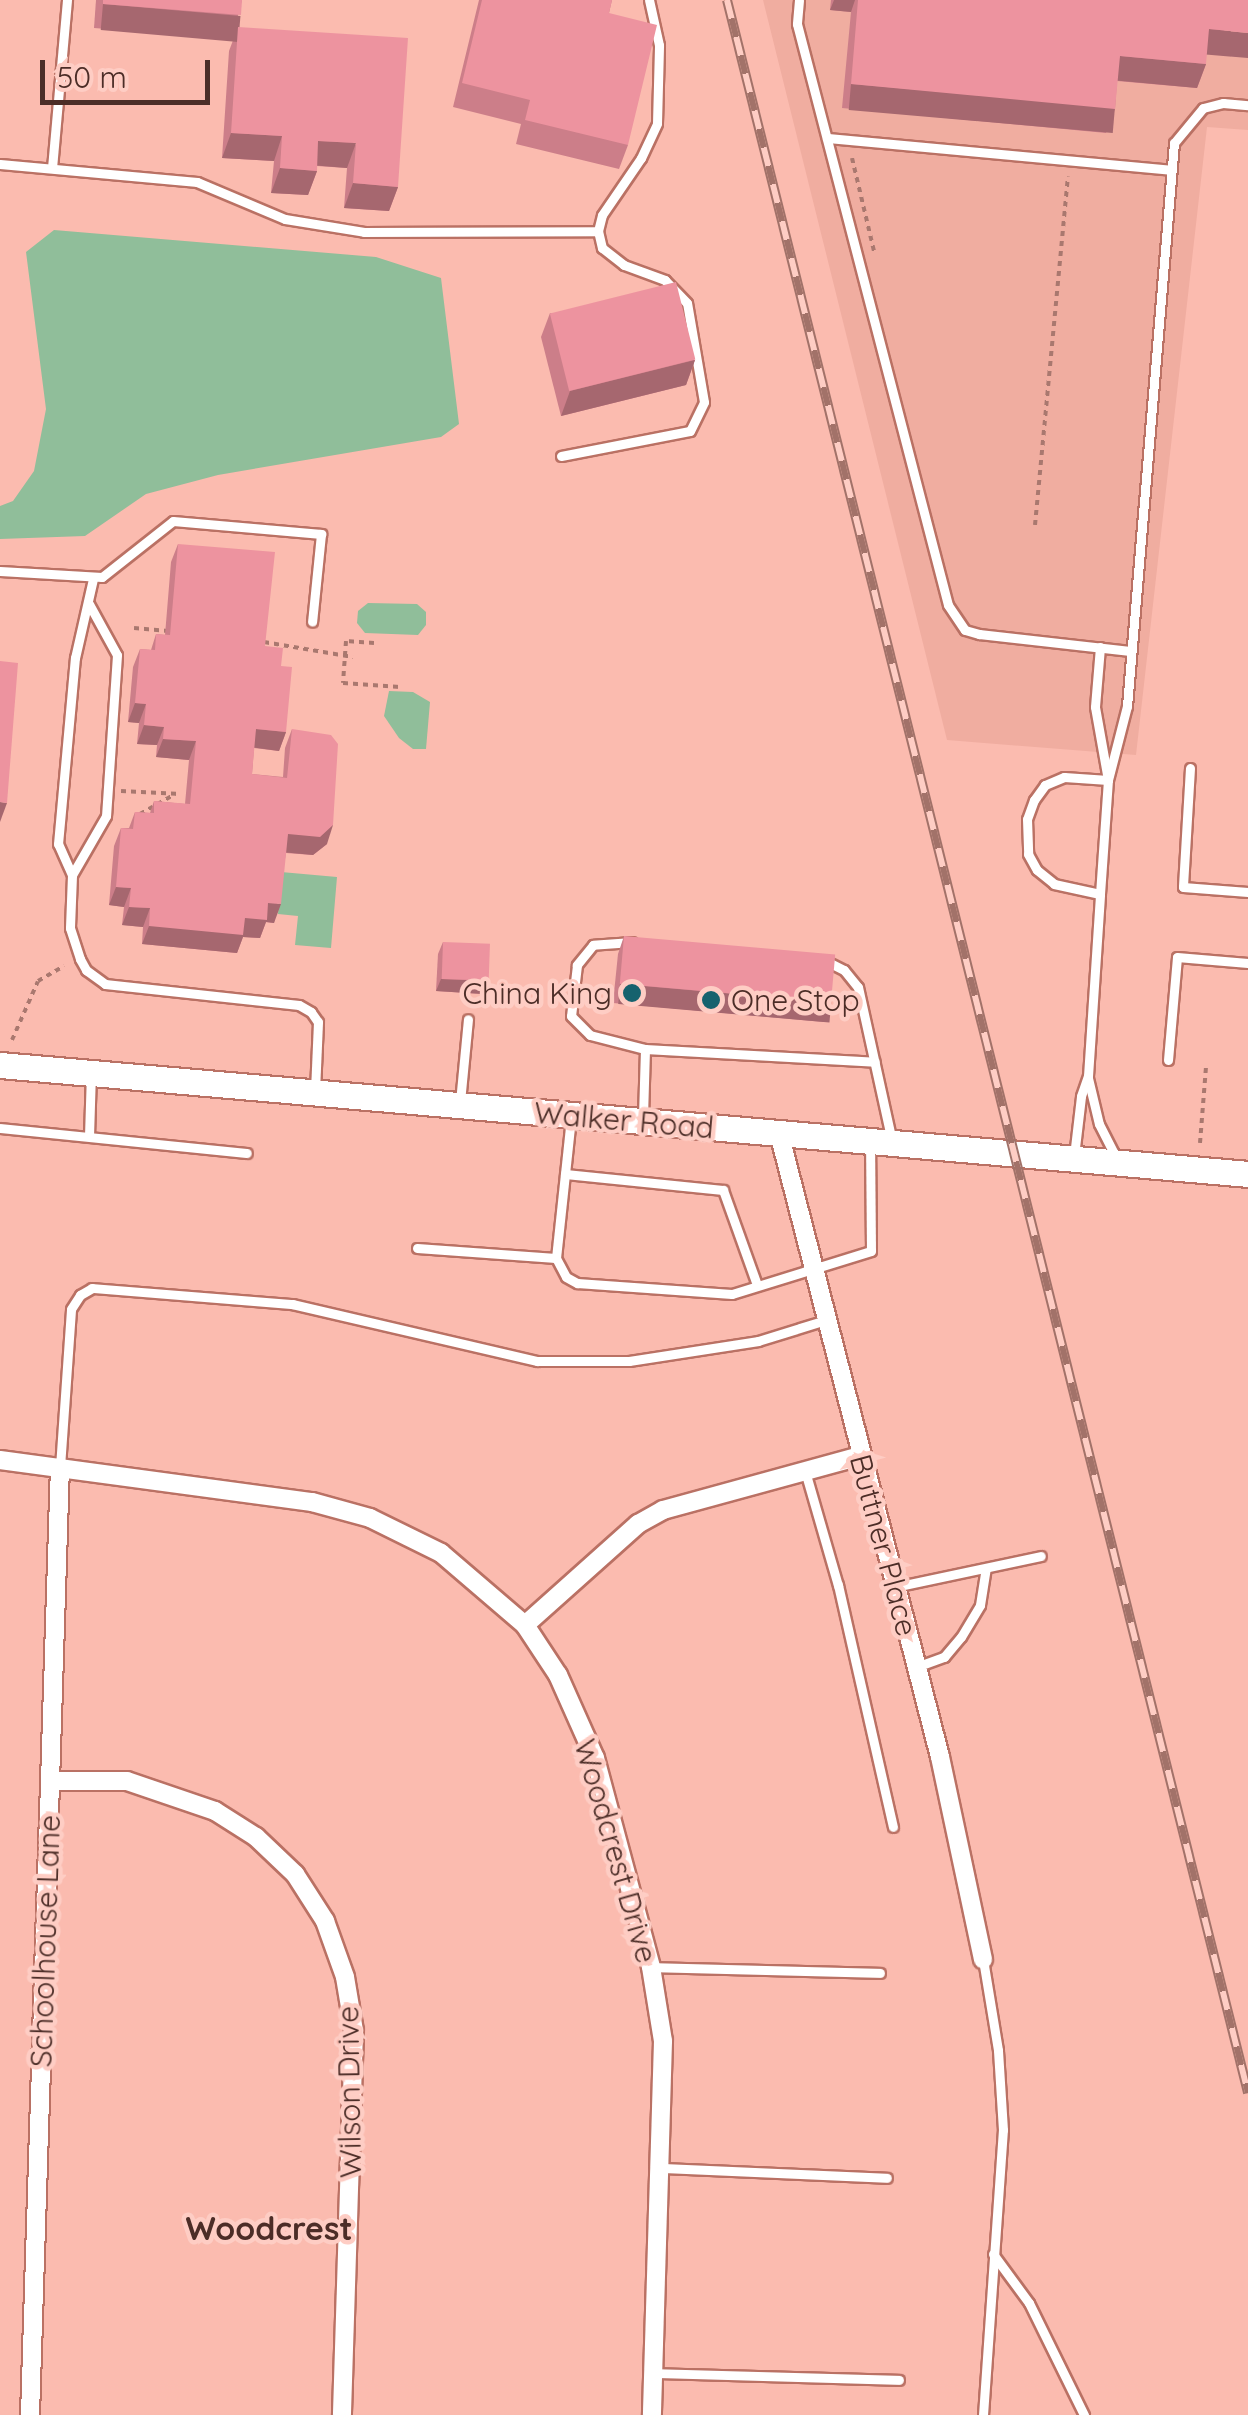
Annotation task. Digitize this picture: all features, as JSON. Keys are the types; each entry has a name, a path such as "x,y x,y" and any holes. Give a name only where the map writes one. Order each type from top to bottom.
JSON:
{"street":[{"name":"Walker Road","path":"0,1065 1248,1174"},
{"name":"Buttner Place","path":"779,1133 916,1666 984,1959"},
{"path":"524,1625 638,1524 663,1510 860,1456"},
{"name":"Woodcrest Drive","path":"0,1460 312,1502 370,1518 442,1553 524,1625 558,1675 595,1758 651,1967 663,2042 652,2415"},
{"name":"Schoolhouse Lane","path":"30,2415 60,1467"},
{"name":"Wilson Drive","path":"50,1781 127,1781 215,1811 256,1837 295,1874 325,1921 346,1978 354,2031 342,2415"}],"lane":[{"path":"52,168 67,0"},
{"path":"561,456 690,432 704,402 687,303 665,280 624,265 602,248 598,231 602,216 641,158 657,122 659,46 649,0"},
{"path":"799,0 797,24 954,618 966,630 979,634 1130,650"},
{"path":"1120,1164 1099,1124 1088,1076 1108,780 1127,706 1168,170 1174,143 1203,108 1223,103 1248,106"},
{"path":"827,138 1168,170"},
{"path":"0,164 197,182 285,219 364,232 598,231"},
{"path":"0,571 102,578 173,521 321,534 312,622"},
{"path":"93,579 74,658 58,844 72,874 70,928 80,958 95,979 105,984 299,1005 318,1022 315,1092"},
{"path":"72,874 106,816 117,655 88,604"},
{"path":"1100,647 1094,707 1108,780"},
{"path":"1190,768 1183,888 1248,892"},
{"path":"1100,894 1054,884 1037,870 1026,838 1034,800 1046,785 1064,777 1108,780"},
{"path":"651,944 614,940 592,945 577,965 571,1016 590,1035 645,1049 875,1062"},
{"path":"572,1115 556,1258 566,1277 578,1283 732,1294 871,1251 882,1142 875,1062 858,987 844,970 819,957"},
{"path":"1168,1060 1177,957 1248,963"},
{"path":"460,1105 468,1019"},
{"path":"643,1121 645,1049"},
{"path":"89,1136 91,1073"},
{"path":"1074,1159 1080,1096 1088,1076"},
{"path":"0,1128 247,1153"},
{"path":"565,1174 724,1190 757,1286"},
{"path":"417,1248 556,1258"},
{"path":"60,1467 70,1309 80,1294 92,1288 292,1304 536,1361 630,1361 758,1341 826,1320"},
{"path":"805,1471 838,1585 892,1827"},
{"path":"896,1588 1042,1556"},
{"path":"916,1666 944,1657 961,1637 980,1604 986,1568"},
{"path":"983,2415 1002,2130 998,2050 984,1959"},
{"path":"651,1967 880,1973"},
{"path":"662,2168 888,2178"},
{"path":"993,2254 1029,2302 1084,2415"},
{"path":"653,2373 900,2380"}],"path":[{"path":"848,140 875,254"},
{"path":"1034,524 1070,161"},
{"path":"134,628 180,632"},
{"path":"252,640 352,657"},
{"path":"374,642 346,641 343,683 400,687"},
{"path":"121,791 178,794 136,818"},
{"path":"12,1040 38,980 66,966"},
{"path":"1200,1143 1206,1066"}],"shaded area":[{"path":"763,0 1248,0 1248,130 1207,127 1136,755 947,740"}],"green space":[{"path":"54,230 376,257 441,278 459,424 441,437 218,475 146,494 85,536 0,539 0,506 13,501 34,471 46,409 26,252"},
{"path":"368,603 417,604 426,612 426,625 418,635 365,633 357,623 358,611"},
{"path":"389,691 413,692 430,702 426,749 413,749 399,738 384,716"},
{"path":"281,872 337,877 331,948 295,945 298,916 278,914"}],"building":[{"path":"103,0 242,0 241,15 103,4"},
{"path":"482,0 612,0 609,13 657,25 628,145 525,120 530,100 462,83"},
{"path":"858,0 1248,0 1248,33 1209,29 1206,64 1120,56 1115,109 851,84"},
{"path":"238,27 408,38 398,187 353,183 356,143 318,141 317,171 280,168 282,136 231,133"},
{"path":"676,282 695,360 569,391 550,313"},
{"path":"178,544 275,552 265,646 283,648 281,666 292,667 286,732 256,729 252,774 287,778 292,729 331,735 338,744 333,825 320,837 288,834 281,904 268,903 267,920 245,918 243,935 149,926 150,908 129,907 131,888 116,887 121,828 133,829 135,812 154,813 154,801 190,804 196,741 163,739 164,727 144,725 146,704 135,703 140,649 155,650 156,634 170,635"},
{"path":"0,661 18,663 7,803 0,802"},
{"path":"624,936 835,954 831,1002 620,984"},
{"path":"443,942 490,944 489,981 442,979"}],"railway":[{"path":"727,0 1248,2093"}],"place":[{"name":"China King","path":"632,993"},
{"name":"One Stop","path":"711,1000"}],"district":[{"name":"Woodcrest","path":"269,2228"}]}
